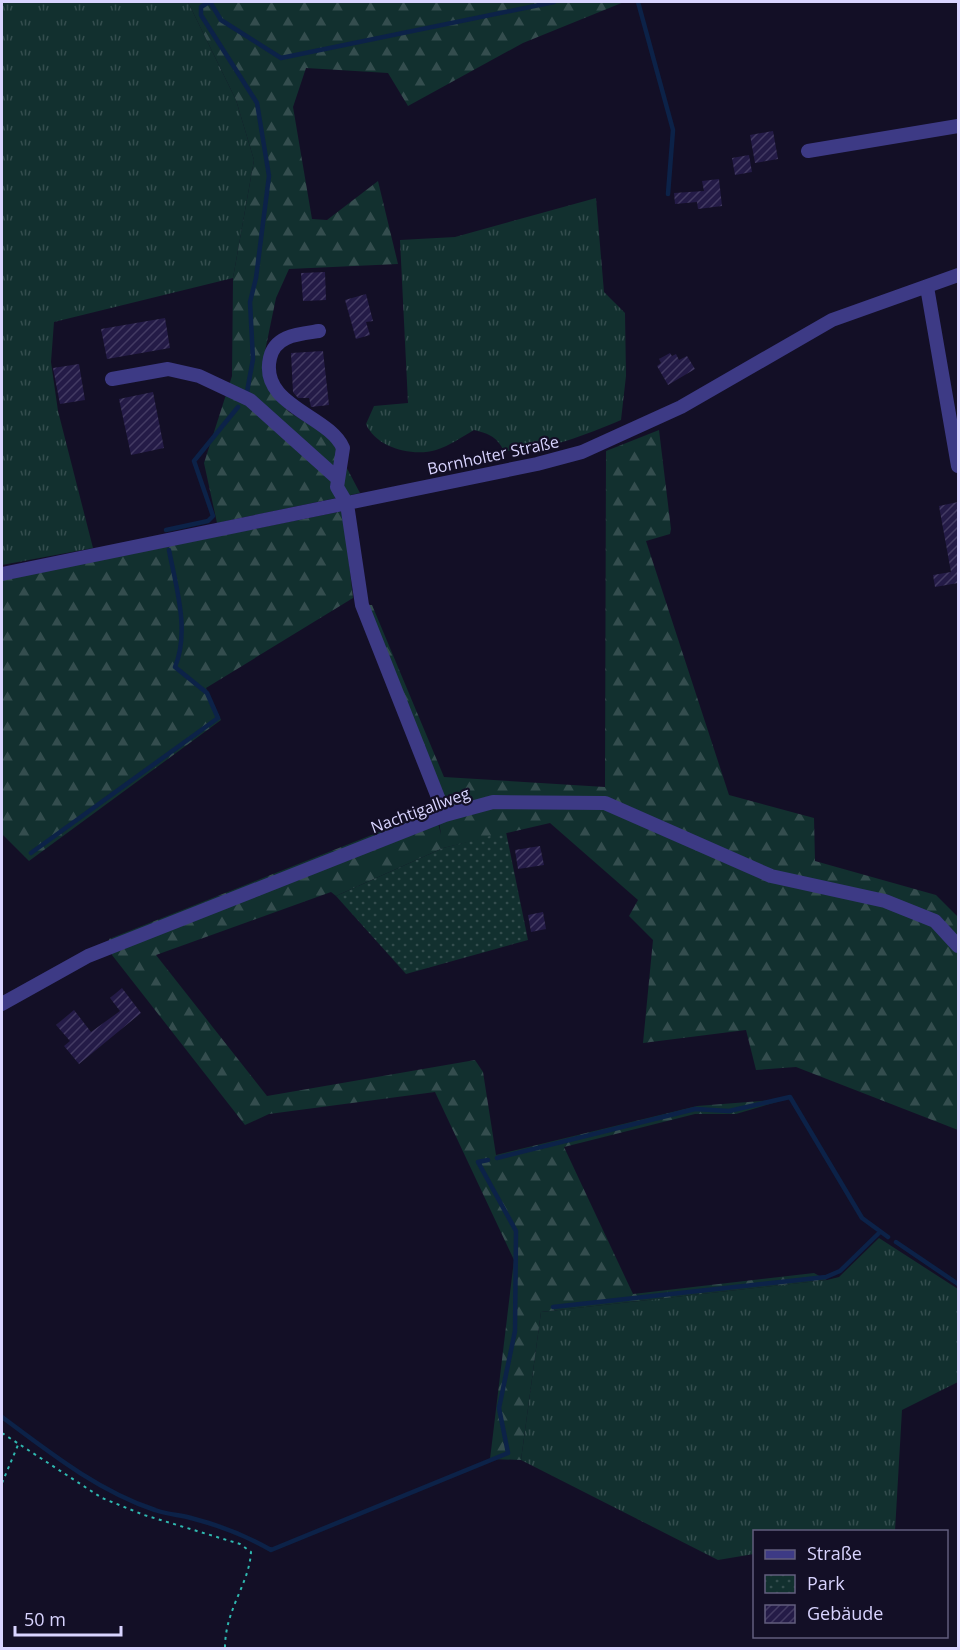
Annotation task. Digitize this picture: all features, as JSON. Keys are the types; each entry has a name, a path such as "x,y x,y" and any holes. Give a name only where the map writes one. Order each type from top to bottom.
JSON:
{"street":[{"path":"808,151 958,126"},
{"name":"Bornholter Straße","path":"2,574 347,504 537,464 582,452 681,406 832,320 958,275"},
{"path":"927,287 958,466"},
{"path":"319,331 281,340 273,348 269,367 274,386 281,396 340,441 343,457 337,487 347,504 362,605 445,815"},
{"path":"112,378 168,369 199,376 250,400 338,478"},
{"name":"Nachtigallweg","path":"2,1004 88,957 445,815 493,802 605,803 771,876 885,901 935,921 958,946"}],"path":[{"path":"2,1432 102,1498 144,1515 240,1544 251,1552 250,1564 225,1628 225,1648"},
{"path":"2,1484 18,1444"}],"green space":[{"path":"2,2 188,2 236,100 254,160 233,278 54,322 51,362 58,411 93,548 2,565"},
{"path":"188,2 624,2 523,43 408,106 388,73 306,68 293,107 312,219 327,220 378,181 398,264 289,269 276,298 265,351 265,377 273,395 289,412 331,438 360,493 217,523 204,463 232,376 233,278 254,160 236,100"},
{"path":"596,198 604,292 625,313 626,376 621,420 564,442 520,450 504,451 499,442 492,437 474,430 446,446 427,452 396,449 378,439 366,424 374,406 408,403 400,240 455,237"},
{"path":"659,430 671,529 670,534 646,541 729,795 814,818 815,861 936,895 958,917 958,1130 796,1067 756,1070 746,1030 643,1043 653,940 629,916 638,900 550,823 443,848 336,896 331,892 156,955 267,1096 475,1060 483,1072 496,1155 697,1106 787,1099 736,1114 695,1114 564,1147 633,1294 814,1273 827,1280 541,1312 521,1460 490,1459 514,1260 435,1092 269,1114 245,1125 112,955 109,939 435,810 441,835 439,821 450,817 365,605 372,605 444,777 605,787 606,451"},
{"path":"343,511 353,598 206,688 221,720 29,861 2,834 2,580"},
{"path":"506,832 528,940 406,974 336,896 443,848"},
{"path":"879,1238 958,1289 958,1382 902,1410 895,1530 753,1530 753,1554 718,1560 521,1460 541,1312 839,1277"}],"building":[{"path":"773,131 778,159 755,163 750,135"},
{"path":"749,155 752,172 735,175 732,158"},
{"path":"719,179 722,206 698,209 697,202 675,204 674,193 704,191 702,181"},
{"path":"325,272 326,300 303,301 301,273"},
{"path":"366,294 373,321 366,322 370,335 356,339 345,300"},
{"path":"165,318 170,348 107,359 101,329"},
{"path":"323,351 329,405 311,407 309,398 298,398 293,392 291,353"},
{"path":"670,353 672,356 676,354 679,360 687,356 695,369 668,385 657,366 661,363 659,359"},
{"path":"79,364 85,400 60,404 53,368"},
{"path":"153,392 164,448 131,455 119,399"},
{"path":"958,502 958,583 935,587 933,575 951,572 939,506"},
{"path":"540,846 544,865 518,869 515,850"},
{"path":"543,912 546,929 531,932 528,915"},
{"path":"122,988 141,1013 79,1064 64,1046 70,1041 56,1025 74,1010 91,1032 120,1011 110,998"}],"waterway":[{"path":"209,2 201,7 201,15 257,103 269,176 256,278 250,302 253,359 247,392"},
{"path":"210,2 221,20 281,58 554,2"},
{"path":"638,2 673,130 668,194"},
{"path":"166,530 208,521 213,516 194,461 238,407"},
{"path":"31,853 218,718 207,693 175,667 182,624 169,550"},
{"path":"497,1158 695,1109 729,1111 790,1097 862,1218 888,1237"},
{"path":"2,1417 75,1470 134,1502 222,1528 271,1550 508,1453 499,1408 515,1331 516,1231 478,1162 488,1160"},
{"path":"553,1307 826,1277 840,1271 880,1232"},
{"path":"896,1242 958,1284"}]}
